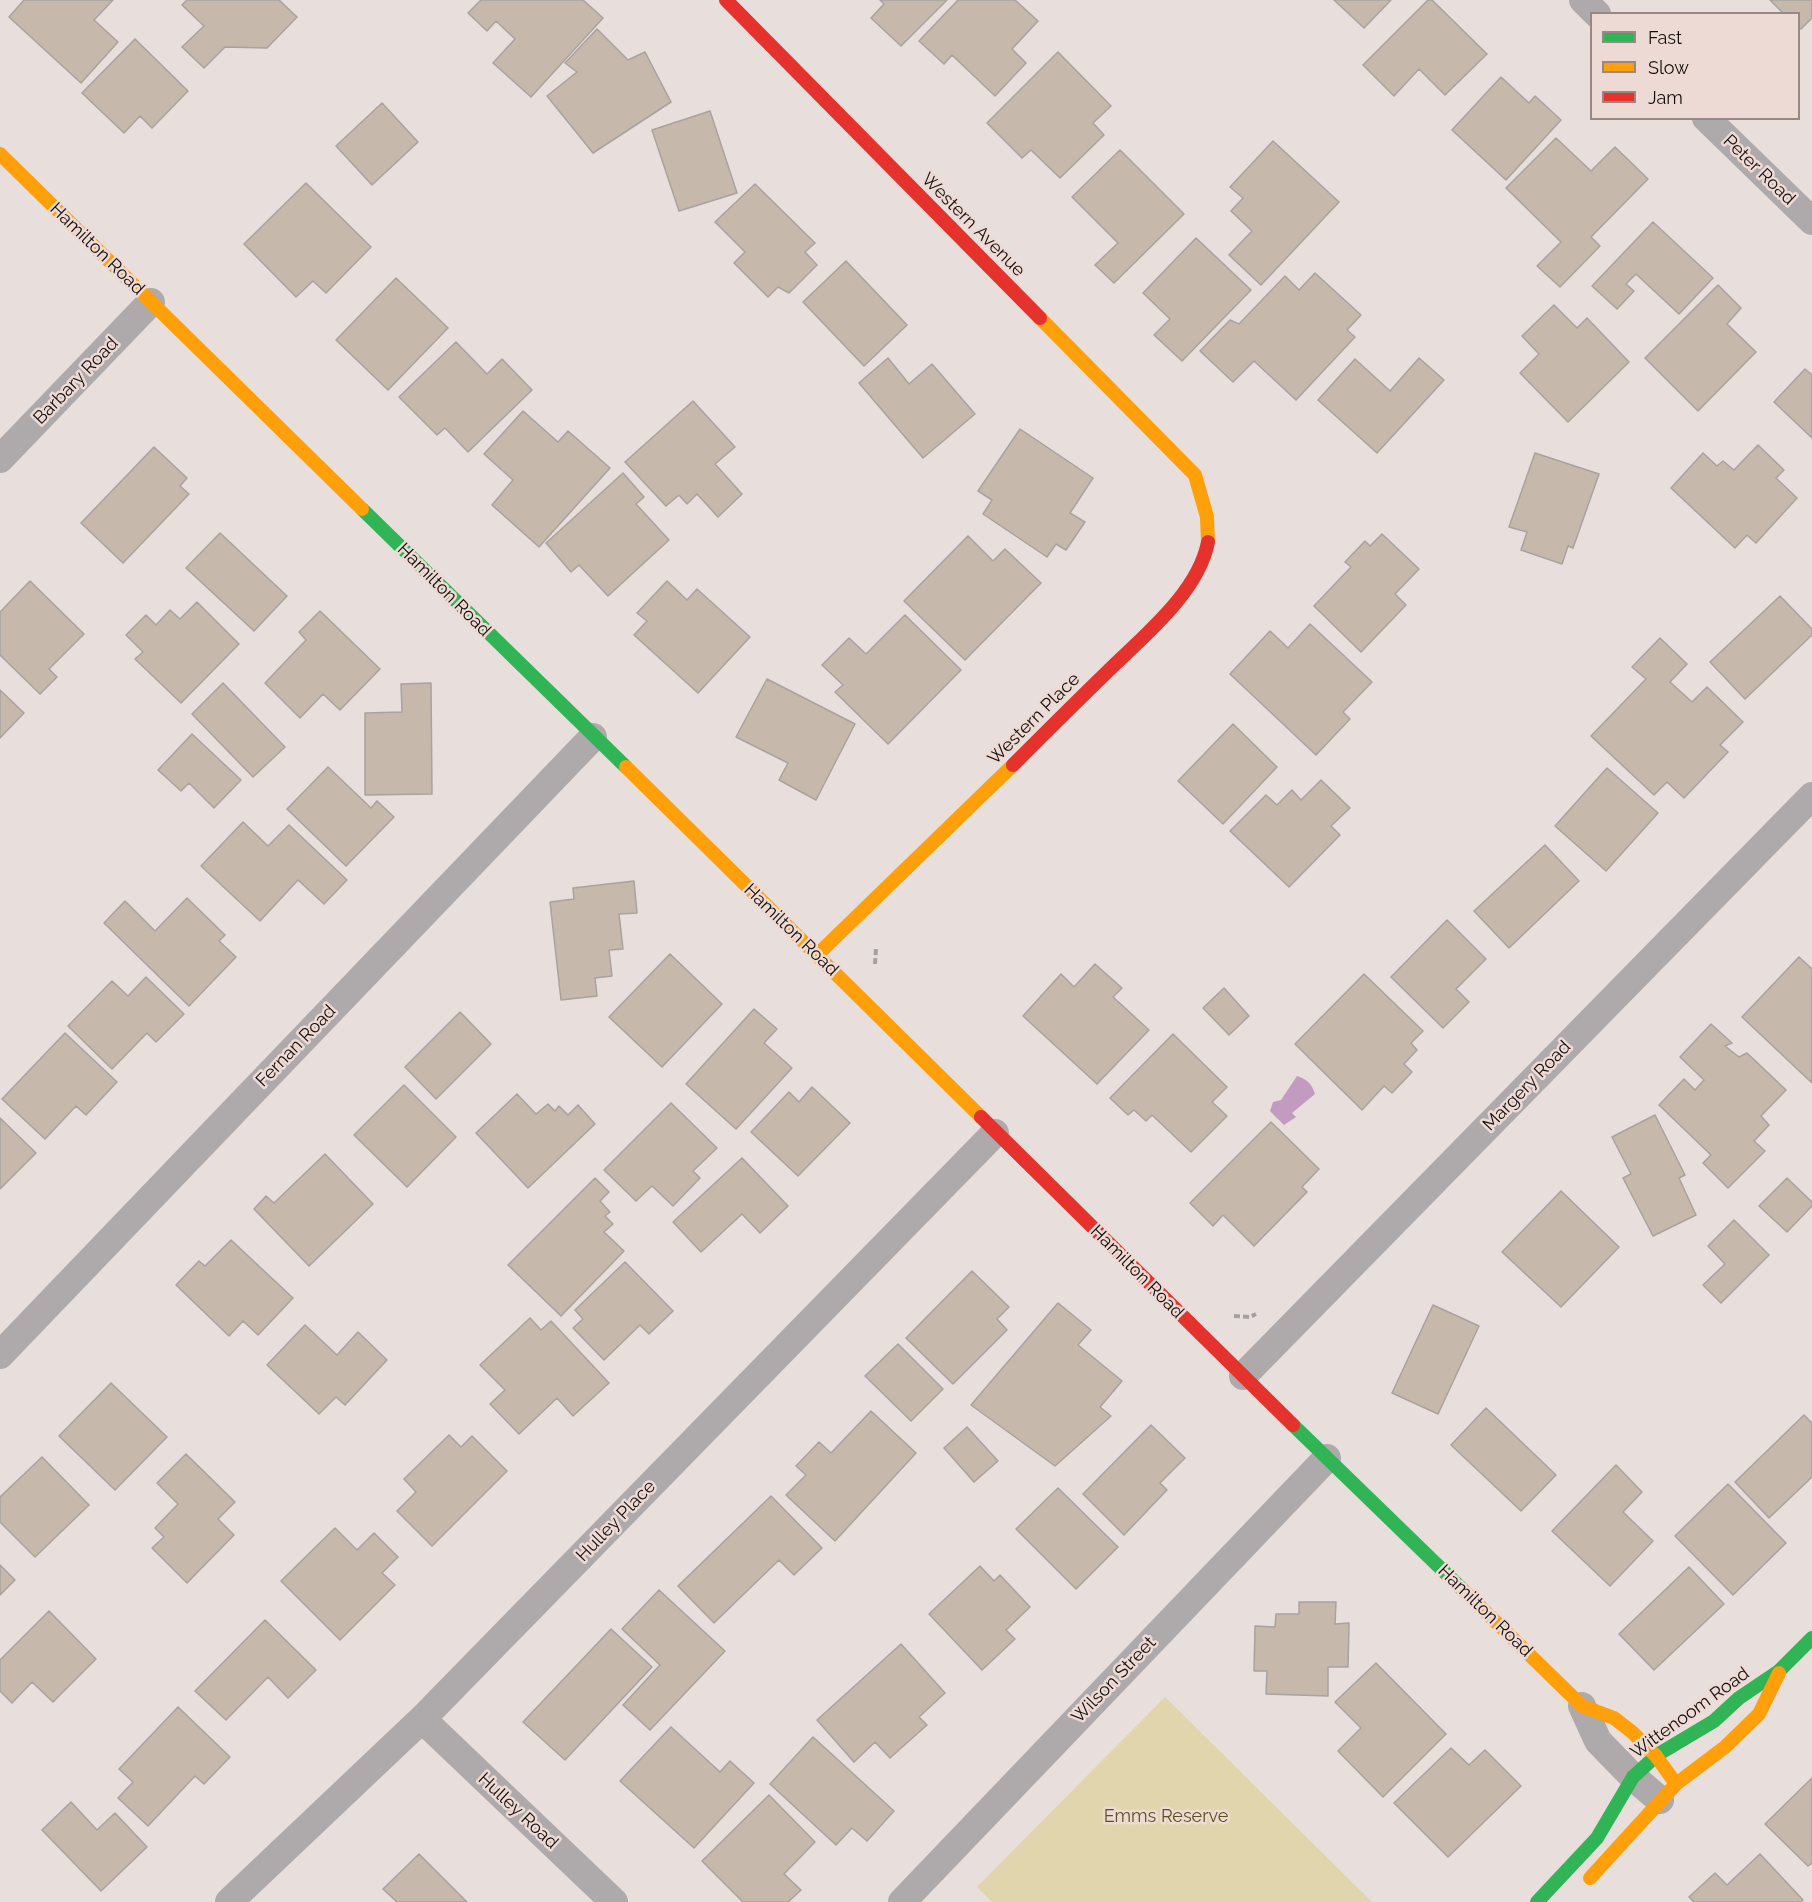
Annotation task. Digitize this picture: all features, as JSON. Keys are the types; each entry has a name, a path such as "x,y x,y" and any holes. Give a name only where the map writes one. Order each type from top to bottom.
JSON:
{"street":[{"name":"Western Avenue","path":"726,0 1195,475"},
{"path":"1583,0 1595,12"},
{"name":"Peter Road","path":"1708,120 1812,221"},
{"name":"Hamilton Road","path":"0,154 817,955 995,1133 1582,1706 1598,1741 1633,1777 1668,1792"},
{"name":"Barbary Road","path":"0,459 151,302"},
{"name":"Western Place","path":"817,955 1159,621 1196,576 1208,543 1206,512 1195,475"},
{"name":"Fernan Road","path":"0,1354 593,737"},
{"name":"Margery Road","path":"1243,1376 1812,796"},
{"name":"Hulley Place","path":"229,1902 422,1719 995,1133"},
{"name":"Wilson Street","path":"902,1902 1327,1458"},
{"name":"Wittenoom Road","path":"1538,1902 1597,1838 1633,1777 1657,1755 1714,1720 1739,1698 1779,1671 1812,1638"},
{"name":"Wittenoom Road","path":"1580,1888 1668,1792 1725,1747 1759,1714 1779,1671"},
{"name":"Hamilton Road","path":"1582,1706 1614,1718 1657,1755 1668,1792"},
{"name":"Hulley Road","path":"422,1719 614,1902"}],"path":[{"path":"875,967 875,950 878,941"}],"green space":[{"name":"Emms Reserve","path":"1165,1697 1372,1902 992,1902 977,1887"}],"shaded area":[{"path":"1297,1076 1309,1082 1315,1094 1292,1113 1296,1117 1284,1125 1270,1111 1273,1102 1281,1100"}],"building":[{"path":"24,0 113,0 94,20 118,42 81,83 9,17"},
{"path":"187,0 279,0 297,17 267,48 225,47 204,68 182,47 204,26 182,5"},
{"path":"481,0 583,0 603,18 531,97 493,63 515,39 496,21 487,31 468,13"},
{"path":"880,0 947,0 901,46 871,18 884,4"},
{"path":"958,0 1015,0 1038,21 1012,49 1026,63 995,96 952,55 944,64 919,41"},
{"path":"1334,0 1391,0 1364,28"},
{"path":"1428,0 1432,0 1487,54 1445,95 1419,69 1394,96 1363,65"},
{"path":"1770,0 1812,0 1812,18 1801,29 1800,12 1782,12"},
{"path":"597,29 628,60 645,52 671,102 593,153 547,96 577,72 565,63"},
{"path":"135,39 188,91 152,128 140,116 124,133 82,93"},
{"path":"1058,52 1111,106 1093,123 1104,135 1060,178 1031,150 1022,158 987,123"},
{"path":"1501,77 1529,103 1535,96 1561,120 1506,180 1452,130"},
{"path":"382,103 418,142 372,185 336,146"},
{"path":"710,111 737,193 679,211 652,130"},
{"path":"1556,138 1591,171 1615,147 1648,179 1591,237 1600,246 1560,287 1537,266 1561,242 1506,188"},
{"path":"1273,141 1339,202 1261,285 1229,255 1252,231 1231,211 1243,198 1230,187"},
{"path":"1120,150 1184,214 1114,283 1095,265 1118,243 1072,197"},
{"path":"306,183 371,247 326,293 313,281 296,297 244,244"},
{"path":"755,184 815,243 805,252 817,265 789,293 778,287 768,297 734,263 745,252 715,222"},
{"path":"1653,222 1713,278 1679,314 1636,274 1626,284 1634,291 1617,309 1592,286"},
{"path":"1196,238 1251,290 1182,361 1154,335 1170,319 1143,293"},
{"path":"846,261 907,325 864,366 803,302"},
{"path":"1315,273 1361,315 1347,330 1355,337 1296,400 1254,361 1233,382 1200,351 1230,320 1239,324 1285,276 1299,290"},
{"path":"396,278 448,328 388,390 336,340"},
{"path":"1718,285 1741,308 1727,324 1756,352 1698,411 1645,358"},
{"path":"1554,305 1577,328 1587,318 1629,362 1568,422 1520,373 1539,354 1522,336"},
{"path":"456,342 487,374 502,359 532,390 468,452 445,428 437,435 399,397"},
{"path":"888,358 909,384 932,364 975,414 923,458 859,383"},
{"path":"1419,358 1444,380 1377,453 1318,400 1355,359 1390,391"},
{"path":"1805,369 1812,375 1812,438 1774,402"},
{"path":"693,401 735,447 715,464 742,494 718,517 697,494 687,504 679,495 666,506 625,462"},
{"path":"523,411 558,442 568,431 610,468 539,547 492,505 513,480 484,454"},
{"path":"1020,429 1093,478 1070,513 1085,522 1066,550 1056,544 1047,557 983,514 992,500 978,491"},
{"path":"1758,445 1784,470 1776,478 1797,498 1756,543 1747,535 1735,548 1671,488 1703,453 1717,466 1723,461 1734,470"},
{"path":"154,447 187,478 180,486 189,494 123,563 81,523"},
{"path":"1535,453 1599,474 1573,548 1568,546 1562,564 1521,550 1527,532 1509,527"},
{"path":"623,473 644,497 636,504 669,540 608,596 579,565 571,572 546,543"},
{"path":"220,533 287,596 254,631 186,568"},
{"path":"1382,534 1419,569 1395,594 1406,605 1361,652 1314,606 1351,567 1345,562 1365,541 1370,546"},
{"path":"968,536 993,561 1005,549 1041,583 965,660 904,601"},
{"path":"30,581 84,634 49,669 57,677 40,694 0,655 0,612"},
{"path":"667,581 687,600 697,589 750,637 698,693 634,635 647,621 637,613"},
{"path":"1780,596 1812,629 1812,635 1745,699 1710,662"},
{"path":"197,602 239,644 181,703 135,659 143,652 126,635 146,615 156,625 170,610 180,619"},
{"path":"320,611 380,669 340,710 323,694 300,718 265,683 306,640 299,632"},
{"path":"905,615 961,670 888,744 835,692 843,685 822,665 849,638 866,654"},
{"path":"1310,624 1372,682 1343,712 1350,719 1316,755 1230,674 1270,631 1288,648"},
{"path":"1660,638 1687,664 1670,682 1692,702 1707,687 1743,722 1720,745 1728,752 1684,798 1667,782 1654,795 1591,736 1646,679 1632,667"},
{"path":"767,679 855,724 816,800 779,780 788,763 736,737"},
{"path":"223,683 285,747 253,777 192,714"},
{"path":"431,683 432,794 365,795 365,713 402,712 401,684"},
{"path":"0,690 24,713 0,738"},
{"path":"1233,724 1277,767 1223,824 1178,781"},
{"path":"192,734 241,780 214,808 189,783 181,791 158,770"},
{"path":"328,767 371,808 377,801 394,817 346,866 287,809"},
{"path":"1607,768 1658,813 1606,871 1555,826"},
{"path":"1321,780 1350,808 1331,826 1340,835 1289,887 1230,831 1266,795 1277,805 1292,790 1301,800"},
{"path":"243,822 268,846 289,825 347,880 324,904 298,880 260,921 201,866"},
{"path":"1545,845 1579,881 1509,948 1474,911"},
{"path":"634,881 637,913 619,914 623,949 609,950 612,976 595,978 597,996 561,1000 550,902 574,899 573,888"},
{"path":"187,898 225,935 219,941 236,957 189,1006 104,923 125,901 155,931"},
{"path":"1447,920 1486,959 1456,989 1469,1002 1443,1028 1391,977"},
{"path":"670,954 722,1004 662,1067 609,1017"},
{"path":"1799,957 1812,969 1812,1083 1742,1017"},
{"path":"1095,964 1122,988 1113,997 1149,1030 1097,1084 1023,1016 1061,974 1074,987"},
{"path":"1364,974 1423,1031 1411,1043 1417,1050 1404,1064 1412,1072 1392,1093 1384,1086 1362,1110 1295,1044"},
{"path":"146,977 184,1014 156,1042 147,1033 112,1069 68,1026 112,981 128,996"},
{"path":"1224,988 1249,1016 1229,1035 1203,1008"},
{"path":"754,1009 777,1029 764,1043 792,1068 736,1129 686,1084"},
{"path":"460,1012 491,1044 436,1099 405,1067"},
{"path":"1711,1024 1732,1043 1725,1046 1739,1057 1747,1053 1786,1090 1761,1116 1769,1125 1754,1141 1765,1151 1728,1188 1703,1163 1711,1155 1659,1105 1684,1079 1695,1090 1704,1080 1680,1057"},
{"path":"65,1033 117,1082 86,1115 76,1106 45,1139 2,1099"},
{"path":"1173,1034 1227,1087 1212,1102 1227,1116 1191,1152 1152,1115 1146,1121 1134,1110 1128,1115 1110,1098"},
{"path":"404,1085 456,1137 407,1187 354,1135"},
{"path":"812,1087 850,1123 798,1176 751,1132 789,1092 799,1102"},
{"path":"517,1094 536,1114 548,1104 555,1111 559,1106 568,1115 578,1105 595,1124 528,1188 476,1133"},
{"path":"671,1103 717,1148 693,1171 700,1178 673,1206 652,1186 636,1201 604,1170"},
{"path":"1655,1115 1685,1175 1679,1178 1696,1215 1653,1236 1623,1178 1631,1174 1612,1137"},
{"path":"0,1118 36,1153 0,1189"},
{"path":"1271,1122 1319,1169 1302,1187 1307,1192 1254,1246 1223,1215 1213,1226 1190,1203"},
{"path":"325,1154 373,1204 309,1266 254,1209 266,1196 274,1203"},
{"path":"742,1158 788,1206 760,1233 742,1214 701,1252 673,1222"},
{"path":"595,1178 609,1192 600,1201 610,1212 605,1216 613,1224 604,1232 624,1251 561,1316 508,1265"},
{"path":"1787,1178 1812,1202 1812,1206 1787,1232 1759,1206"},
{"path":"1561,1191 1619,1247 1561,1307 1502,1252"},
{"path":"1734,1220 1769,1255 1721,1303 1703,1285 1725,1264 1708,1246"},
{"path":"231,1240 293,1298 258,1335 243,1321 229,1336 176,1285 199,1261 205,1266"},
{"path":"625,1262 673,1311 649,1334 640,1325 604,1360 573,1328 583,1319 575,1310"},
{"path":"972,1271 1009,1307 997,1319 1007,1330 953,1384 906,1338"},
{"path":"1058,1303 1091,1330 1078,1345 1122,1381 1100,1407 1111,1416 1055,1466 971,1405"},
{"path":"1433,1305 1479,1326 1438,1414 1392,1393"},
{"path":"530,1318 541,1330 551,1321 609,1383 573,1416 557,1398 519,1434 490,1404 505,1390 480,1365"},
{"path":"305,1325 337,1355 358,1332 387,1360 345,1405 336,1397 319,1414 267,1365"},
{"path":"898,1344 943,1389 911,1421 865,1376"},
{"path":"111,1383 167,1437 115,1490 59,1436"},
{"path":"1486,1408 1556,1475 1521,1511 1451,1445"},
{"path":"871,1411 916,1453 835,1541 786,1495 806,1475 796,1466 819,1442 831,1453"},
{"path":"1804,1415 1812,1423 1812,1477 1769,1518 1735,1482"},
{"path":"1151,1425 1185,1458 1160,1483 1167,1490 1124,1535 1083,1494"},
{"path":"967,1427 998,1461 974,1482 944,1448"},
{"path":"449,1435 461,1447 472,1436 507,1471 432,1546 397,1511 416,1492 404,1479"},
{"path":"186,1454 235,1502 218,1519 234,1535 187,1583 152,1548 164,1537 155,1528 178,1504 157,1483"},
{"path":"42,1457 89,1505 35,1557 0,1522 0,1497"},
{"path":"1616,1465 1642,1492 1623,1512 1653,1541 1610,1586 1552,1531"},
{"path":"1728,1484 1786,1543 1733,1595 1675,1536"},
{"path":"1058,1488 1118,1547 1076,1589 1016,1529"},
{"path":"771,1496 822,1548 794,1575 779,1560 714,1623 678,1586"},
{"path":"335,1528 357,1550 374,1533 398,1557 382,1573 395,1585 340,1640 281,1581"},
{"path":"0,1565 15,1580 0,1595"},
{"path":"980,1566 994,1581 1000,1575 1030,1607 1006,1630 1015,1639 982,1670 929,1614"},
{"path":"1689,1567 1724,1604 1654,1670 1619,1634"},
{"path":"659,1590 725,1651 650,1730 623,1705 660,1665 622,1629"},
{"path":"1299,1602 1336,1602 1335,1624 1349,1623 1348,1667 1328,1667 1328,1696 1266,1694 1267,1671 1254,1671 1255,1626 1275,1627 1276,1614 1299,1614"},
{"path":"49,1611 96,1659 53,1702 32,1682 12,1703 0,1691 0,1660"},
{"path":"265,1620 316,1670 288,1698 268,1677 226,1720 195,1691"},
{"path":"611,1629 652,1667 565,1760 523,1722"},
{"path":"901,1644 945,1693 919,1717 927,1725 890,1758 875,1742 854,1762 817,1720"},
{"path":"1376,1663 1446,1734 1383,1797 1338,1751 1361,1728 1335,1702"},
{"path":"178,1707 230,1757 204,1784 195,1776 148,1826 118,1798 133,1782 119,1769"},
{"path":"671,1727 720,1772 730,1761 754,1783 694,1848 620,1781"},
{"path":"813,1737 894,1811 867,1841 852,1828 836,1845 770,1784"},
{"path":"1451,1748 1469,1765 1485,1750 1521,1786 1448,1857 1394,1803"},
{"path":"1812,1778 1812,1863 1808,1866 1765,1824"},
{"path":"769,1795 815,1842 784,1874 801,1890 788,1902 743,1902 702,1861"},
{"path":"71,1802 97,1830 115,1813 147,1847 101,1891 42,1830"},
{"path":"419,1854 467,1902 397,1902 383,1889"},
{"path":"1760,1854 1803,1900 1801,1902 1694,1902 1689,1897 1715,1873 1727,1885"}],"traffic: fast":[{"path":"362,509 626,767"},
{"path":"1293,1425 1463,1590"},
{"path":"1537,1902 1597,1838 1633,1777 1657,1755 1714,1721 1739,1698 1779,1671 1812,1638"}],"traffic: slow":[{"path":"0,154 362,509"},
{"path":"1040,318 1195,475 1207,517 1208,542"},
{"path":"817,955 1013,765"},
{"path":"626,767 981,1117"},
{"path":"1463,1590 1582,1706 1614,1718 1632,1732 1656,1756 1676,1784"},
{"path":"1590,1878 1676,1784 1725,1747 1759,1714 1779,1673"}],"traffic: jam":[{"path":"726,0 1040,318"},
{"path":"1013,765 1151,630 1181,597 1193,580 1208,542"},
{"path":"981,1117 1293,1425"}]}
